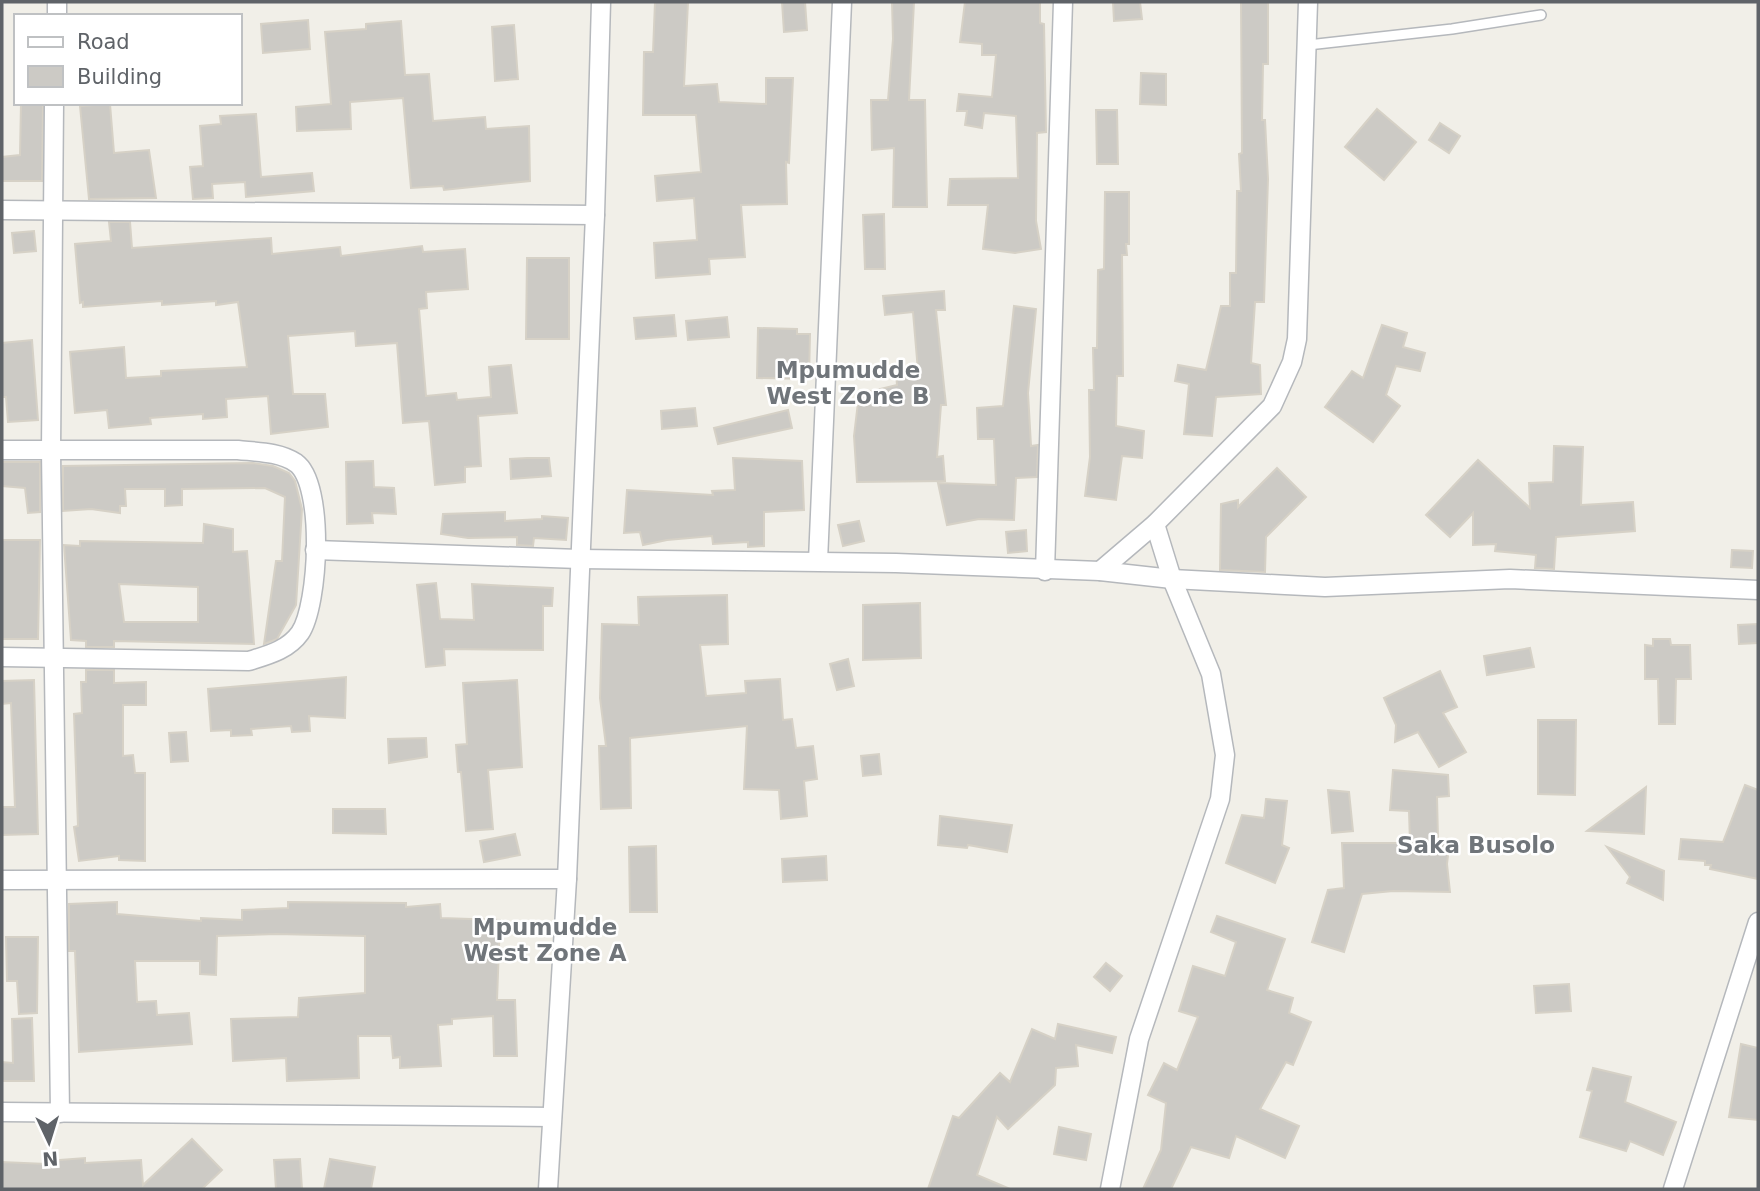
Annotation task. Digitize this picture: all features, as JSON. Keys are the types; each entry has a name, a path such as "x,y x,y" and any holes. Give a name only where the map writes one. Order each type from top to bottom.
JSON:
{"street":[{"path":"548,1189 568,879 601,2"},
{"path":"818,561 842,2"},
{"path":"1045,570 1063,2"},
{"path":"1100,571 1155,524 1272,406 1292,362 1297,339 1308,2"},
{"path":"54,105 51,451 60,1113"},
{"path":"2,210 595,215"},
{"path":"2,450 239,450 272,453 297,464 312,488 315,550 311,610 299,634 279,651 249,661 2,657"},
{"path":"1110,1189 1139,1039 1220,799 1225,755 1211,674 1172,579 1155,524"},
{"path":"315,550 579,559 818,561 1100,571 1172,579 1325,587 1510,579 1758,590"},
{"path":"2,880 568,879"},
{"path":"1673,1189 1758,922"},
{"path":"2,1112 552,1117"}],"lane":[{"path":"1308,45 1452,29 1541,15"}],"building":[{"path":"655,2 688,2 684,86 717,84 719,102 766,104 766,78 793,78 789,163 786,162 787,204 741,205 745,257 709,259 710,274 656,278 654,243 697,240 694,198 657,201 655,176 701,172 696,115 643,115 644,52 653,52"},
{"path":"782,2 805,2 807,30 784,32"},
{"path":"892,2 914,2 909,100 925,100 927,207 893,207 894,148 872,150 871,100 888,100 893,39"},
{"path":"965,2 1040,2 1040,23 1044,24 1046,132 1037,133 1036,221 1041,249 1015,253 983,249 988,205 948,205 950,179 1018,178 1016,116 984,113 982,128 965,125 967,111 957,111 959,94 992,97 996,55 982,55 982,44 960,42"},
{"path":"1113,2 1140,2 1142,19 1114,21"},
{"path":"1241,2 1268,2 1268,64 1263,64 1262,120 1265,120 1268,179 1264,302 1255,302 1251,363 1260,365 1261,394 1216,397 1212,436 1184,434 1189,384 1175,381 1178,365 1206,370 1221,306 1230,306 1230,273 1236,273 1237,191 1241,191 1239,154 1242,153"},
{"path":"308,20 310,49 263,53 261,24"},
{"path":"401,21 405,75 429,74 433,121 485,117 486,129 529,126 530,181 444,190 443,186 411,188 403,98 350,102 351,129 297,131 296,107 331,104 325,32 366,29 366,24"},
{"path":"514,25 518,79 495,81 492,27"},
{"path":"1141,73 1166,74 1166,105 1140,104"},
{"path":"21,105 43,105 42,181 2,181 2,157 20,155"},
{"path":"110,105 114,153 149,150 156,198 89,199 80,106"},
{"path":"1377,109 1416,142 1384,180 1345,147"},
{"path":"1096,110 1117,110 1118,164 1097,164"},
{"path":"256,114 261,177 312,173 314,191 246,197 245,182 212,184 213,198 193,199 190,167 203,166 200,126 221,124 220,116"},
{"path":"1440,123 1460,136 1449,153 1429,140"},
{"path":"1105,192 1129,192 1129,244 1126,244 1127,255 1122,255 1123,376 1117,376 1116,426 1144,431 1142,458 1122,456 1116,500 1085,496 1090,457 1089,390 1094,390 1093,348 1097,348 1098,270 1104,269"},
{"path":"884,214 885,269 865,269 863,215"},
{"path":"109,222 130,222 132,248 271,238 272,254 340,247 341,256 422,246 423,252 465,249 468,289 426,292 427,308 419,309 426,396 456,393 457,400 491,397 489,367 511,365 517,413 478,416 481,466 465,467 465,482 435,485 429,421 403,423 397,343 356,346 355,331 288,336 293,394 325,394 328,427 271,434 268,396 226,399 227,417 203,419 203,414 150,418 151,424 109,428 107,410 75,413 70,352 124,347 126,378 161,376 161,371 247,367 238,302 216,305 216,301 162,305 162,301 83,307 83,302 80,303 75,244 111,241"},
{"path":"34,231 36,251 14,253 12,233"},
{"path":"527,258 569,258 569,339 526,339"},
{"path":"944,291 945,310 936,310 946,405 941,405 937,457 943,456 945,481 857,482 854,436 859,394 897,385 896,373 918,371 913,312 885,315 883,296"},
{"path":"1014,306 1036,309 1028,393 1031,446 1038,445 1037,477 1016,478 1014,520 979,519 947,525 938,483 996,485 994,439 978,439 977,408 1003,406"},
{"path":"674,315 676,336 636,339 634,318"},
{"path":"727,317 729,337 688,340 686,321"},
{"path":"1382,325 1407,333 1403,347 1425,353 1420,371 1396,366 1386,395 1400,406 1373,442 1325,407 1352,371 1363,378"},
{"path":"758,328 797,329 797,334 810,334 809,379 757,378"},
{"path":"32,340 38,420 8,422 6,397 2,397 2,343"},
{"path":"695,408 697,426 662,429 661,411"},
{"path":"788,410 792,428 718,444 714,428"},
{"path":"1554,446 1583,447 1581,505 1633,502 1635,531 1556,537 1554,569 1535,568 1536,555 1495,551 1496,544 1473,545 1473,513 1450,537 1426,515 1478,460 1530,508 1529,483 1553,482"},
{"path":"549,458 551,476 511,479 510,459"},
{"path":"733,458 802,461 804,510 764,512 764,546 748,547 748,542 713,544 712,536 643,545 640,532 624,533 627,490 713,495 712,491 735,490"},
{"path":"373,461 374,487 394,488 396,514 372,513 373,523 347,524 346,462"},
{"path":"2,462 40,462 40,512 28,513 25,488 2,486"},
{"path":"253,463 273,466 289,473 295,481 302,509 296,605 277,639 264,644 276,561 282,561 285,497 265,488 182,489 182,505 165,506 165,489 125,489 126,506 120,506 120,513 91,509 63,511 63,466"},
{"path":"1277,468 1306,497 1266,537 1265,572 1220,570 1221,504 1238,500 1238,507"},
{"path":"505,512 505,521 542,519 542,516 568,518 566,540 534,538 533,546 517,545 517,537 468,538 441,534 443,514"},
{"path":"859,521 864,541 843,546 838,525"},
{"path":"204,524 233,529 233,552 247,551 254,644 114,641 114,647 86,647 86,641 71,640 64,545 80,546 80,541 203,543","holes":["119,584 198,587 198,622 124,622"]},
{"path":"1026,530 1027,551 1008,553 1006,532"},
{"path":"2,540 40,540 38,639 2,639"},
{"path":"1732,550 1753,551 1752,568 1731,567"},
{"path":"436,583 440,619 474,620 472,584 553,588 552,606 543,606 543,650 444,649 445,665 426,667 417,585"},
{"path":"727,595 728,644 700,645 706,696 746,693 745,681 780,679 783,720 792,719 796,748 813,746 817,779 804,781 807,816 781,819 779,790 744,789 747,726 630,738 631,808 601,809 599,746 606,746 600,698 602,624 639,625 638,597"},
{"path":"920,603 921,658 863,660 863,605"},
{"path":"1758,624 1758,643 1739,644 1738,625"},
{"path":"1653,639 1670,639 1671,645 1690,645 1691,679 1676,679 1675,724 1659,724 1658,679 1645,679 1645,645 1653,646"},
{"path":"1530,648 1534,667 1487,675 1484,656"},
{"path":"848,659 854,686 837,690 830,664"},
{"path":"86,670 114,670 114,683 146,682 146,705 123,705 123,756 133,755 135,773 145,773 145,861 119,860 119,856 79,861 74,827 78,826 74,714 82,713 81,682 86,682"},
{"path":"1440,671 1457,707 1443,713 1466,752 1439,767 1418,732 1395,742 1396,725 1384,698"},
{"path":"346,677 345,718 309,716 310,731 292,732 291,726 251,729 252,735 231,736 231,730 211,731 208,689"},
{"path":"34,680 38,834 2,835 2,807 15,807 11,703 2,704 2,681"},
{"path":"517,680 522,767 488,770 493,829 466,831 456,745 467,744 463,683"},
{"path":"1538,720 1576,720 1575,795 1538,794"},
{"path":"186,732 188,761 171,762 169,733"},
{"path":"426,738 427,757 389,763 388,739"},
{"path":"879,754 881,774 863,776 861,756"},
{"path":"1393,770 1448,775 1449,796 1437,797 1438,839 1450,839 1447,864 1450,892 1393,891 1362,894 1344,952 1312,942 1328,890 1344,888 1342,843 1410,843 1409,811 1390,810"},
{"path":"1745,785 1758,790 1758,879 1710,869 1711,865 1705,865 1705,861 1679,859 1681,839 1723,842"},
{"path":"1646,787 1644,834 1587,831"},
{"path":"1328,790 1349,792 1353,831 1332,833"},
{"path":"1266,799 1287,801 1282,845 1289,848 1275,883 1226,863 1242,815 1264,818"},
{"path":"333,809 385,809 386,834 333,833"},
{"path":"940,816 1012,825 1007,852 968,845 967,848 938,845"},
{"path":"515,834 520,855 484,862 480,841"},
{"path":"656,846 657,912 630,912 629,847"},
{"path":"1607,847 1664,871 1663,900 1627,883 1630,877"},
{"path":"826,856 827,880 783,882 782,859"},
{"path":"117,902 117,914 201,921 201,918 242,920 242,910 288,908 288,902 406,903 406,907 440,904 441,918 500,920 497,1000 515,1000 517,1056 494,1056 493,1016 452,1019 452,1024 438,1025 441,1066 400,1068 400,1057 393,1058 391,1036 358,1036 359,1078 287,1081 286,1058 233,1061 231,1019 298,1017 299,998 365,993 365,936 276,934 217,936 216,975 200,974 200,961 135,961 137,1002 156,1001 157,1015 189,1013 192,1044 79,1052 75,951 69,951 69,904"},
{"path":"1217,916 1285,939 1267,990 1293,998 1289,1013 1311,1022 1293,1065 1286,1062 1260,1109 1299,1126 1285,1158 1236,1136 1229,1158 1191,1147 1171,1189 1143,1189 1161,1150 1166,1103 1148,1095 1164,1063 1177,1070 1198,1017 1179,1011 1193,966 1225,976 1236,942 1211,932"},
{"path":"6,937 38,937 37,1013 19,1014 17,981 7,981"},
{"path":"1106,963 1122,976 1110,991 1094,977"},
{"path":"1569,984 1571,1011 1536,1013 1534,986"},
{"path":"32,1018 34,1081 2,1081 2,1062 13,1063 12,1019"},
{"path":"1058,1024 1116,1037 1112,1053 1076,1045 1078,1066 1056,1068 1055,1085 1008,1129 997,1117 977,1175 1010,1189 928,1189 953,1116 959,1118 1000,1073 1010,1082 1032,1029 1055,1039"},
{"path":"1741,1044 1758,1048 1758,1120 1729,1117"},
{"path":"1593,1068 1631,1077 1625,1102 1676,1122 1663,1155 1630,1141 1626,1151 1580,1137 1592,1091 1587,1090"},
{"path":"1059,1127 1091,1134 1086,1160 1054,1154"},
{"path":"192,1139 222,1170 202,1189 2,1189 2,1162 47,1164 47,1161 85,1158 85,1163 141,1160 143,1185"},
{"path":"300,1159 302,1189 276,1189 274,1160"},
{"path":"330,1159 375,1167 371,1189 324,1189"}],"district":[{"name":"Mpumudde West Zone B","path":"848,383"},
{"name":"Saka Busolo","path":"1476,845"},
{"name":"Mpumudde West Zone A","path":"545,940"}]}
